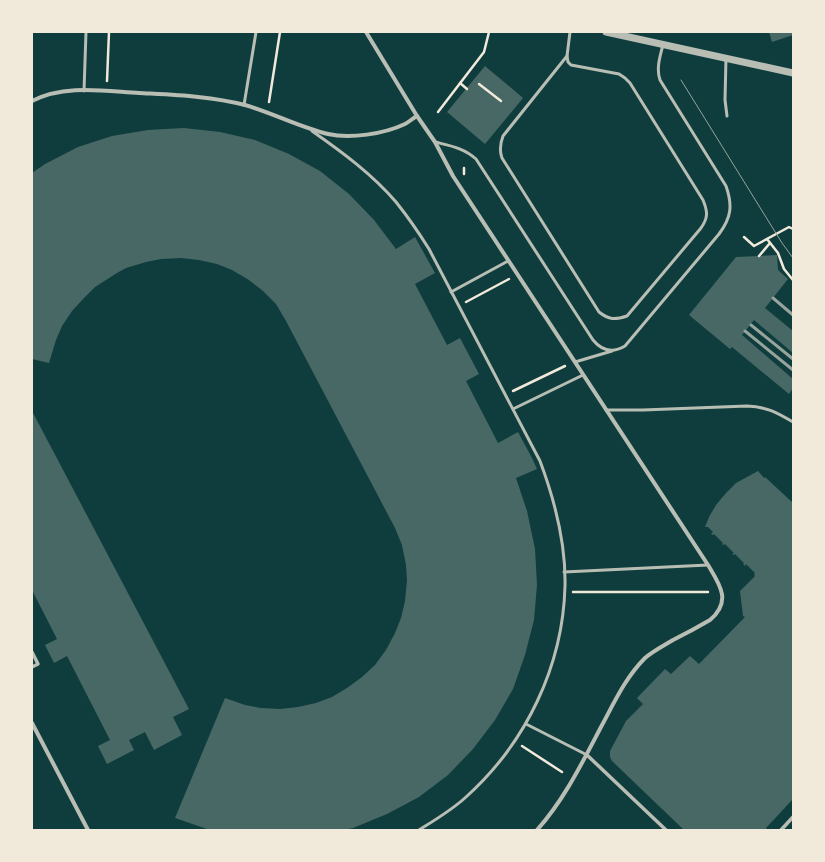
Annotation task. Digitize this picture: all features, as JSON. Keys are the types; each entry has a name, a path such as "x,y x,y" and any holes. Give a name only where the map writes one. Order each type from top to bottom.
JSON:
{"street":[{"path":"366,32 417,116 435,142 453,176 708,565 722,590 720,607 718,612 710,620 657,649 636,667 621,690 587,755 559,802 537,830"},
{"path":"611,32 663,45 793,73"},
{"path":"32,101 46,94 84,90 189,96 244,105 328,134 343,136 356,136 388,130 404,124 417,116"},
{"path":"32,652 38,664 32,667"},
{"path":"32,723 88,830"},
{"path":"587,755 666,830"},
{"path":"781,830 793,817"}],"lane":[{"path":"84,90 86,32"},
{"path":"244,105 256,32"},
{"path":"567,56 503,136 500,143 500,151 502,158 598,312 605,317 620,319 627,316 701,228 705,222 707,214 706,207 630,83 619,74 571,65 568,62 567,56 570,32"},
{"path":"575,362 625,346 719,234 729,217 730,196 726,186 660,80 658,68 663,45"},
{"path":"726,58 725,100 727,116"},
{"path":"308,127 353,161 396,202 429,250 540,461 550,488 559,525 564,572 562,621 553,662 542,691 526,724 499,762 466,797 443,815 419,830"},
{"path":"435,142 463,150 470,153 476,159 593,340 602,349 611,351 616,350"},
{"path":"451,292 508,261"},
{"path":"513,409 583,375"},
{"path":"606,410 747,406 764,408 773,411 793,422"},
{"path":"564,572 708,565"},
{"path":"526,724 587,755"}],"path":[{"path":"107,91 109,32"},
{"path":"267,112 280,32"},
{"path":"438,112 484,52 489,32"},
{"path":"460,84 467,89"},
{"path":"479,84 501,101"},
{"path":"744,237 754,246 789,227 793,230"},
{"path":"767,239 778,253 784,270 793,280"},
{"path":"759,256 770,243"},
{"path":"459,306 509,279"},
{"path":"506,395 565,366"},
{"path":"564,592 708,592"},
{"path":"515,741 562,772"}],"building":[{"path":"769,32 793,32 793,35 772,42"},
{"path":"485,66 523,98 485,144 447,112"},
{"path":"184,128 220,132 255,140 289,154 320,171 349,194 374,220 396,249 415,237 435,273 415,284 447,345 460,338 479,374 466,381 498,443 518,432 537,469 516,478 527,511 535,549 537,585 534,620 525,655 513,689 495,720 473,749 448,775 419,797 387,814 353,828 343,830 210,830 175,818 225,698 245,705 280,709 316,703 332,697 362,677 375,665 386,650 395,633 401,618 405,601 407,580 406,565 402,545 395,528 276,304 249,280 232,270 217,264 181,258 161,259 146,262 126,268 117,273 95,287 84,298 72,311 62,326 49,363 32,359 32,173 45,164 78,147 112,136 148,130"},
{"path":"777,255 778,270 788,279 765,308 793,331 793,353 754,320 742,335 793,379 793,388 789,394 732,347 730,349 689,315 736,257"},
{"path":"32,411 189,709 173,717 182,735 154,750 145,732 129,740 134,750 107,764 98,746 110,740 67,656 54,663 45,645 57,639 32,590"},
{"path":"758,471 793,503 793,799 766,828 768,830 684,830 612,761 610,751 626,721 643,704 637,698 665,669 671,674 690,656 699,664 745,617 743,616 740,591 755,576 755,573 746,564 745,566 735,554 732,554 734,553 725,544 723,545 723,543 714,534 711,534 713,532 708,527 705,527 716,505 726,493 736,483"}],"tram line":[{"path":"681,80 782,243 793,258"}],"railway":[{"path":"773,298 793,315"},
{"path":"751,325 793,359"},
{"path":"745,331 793,370"}]}
